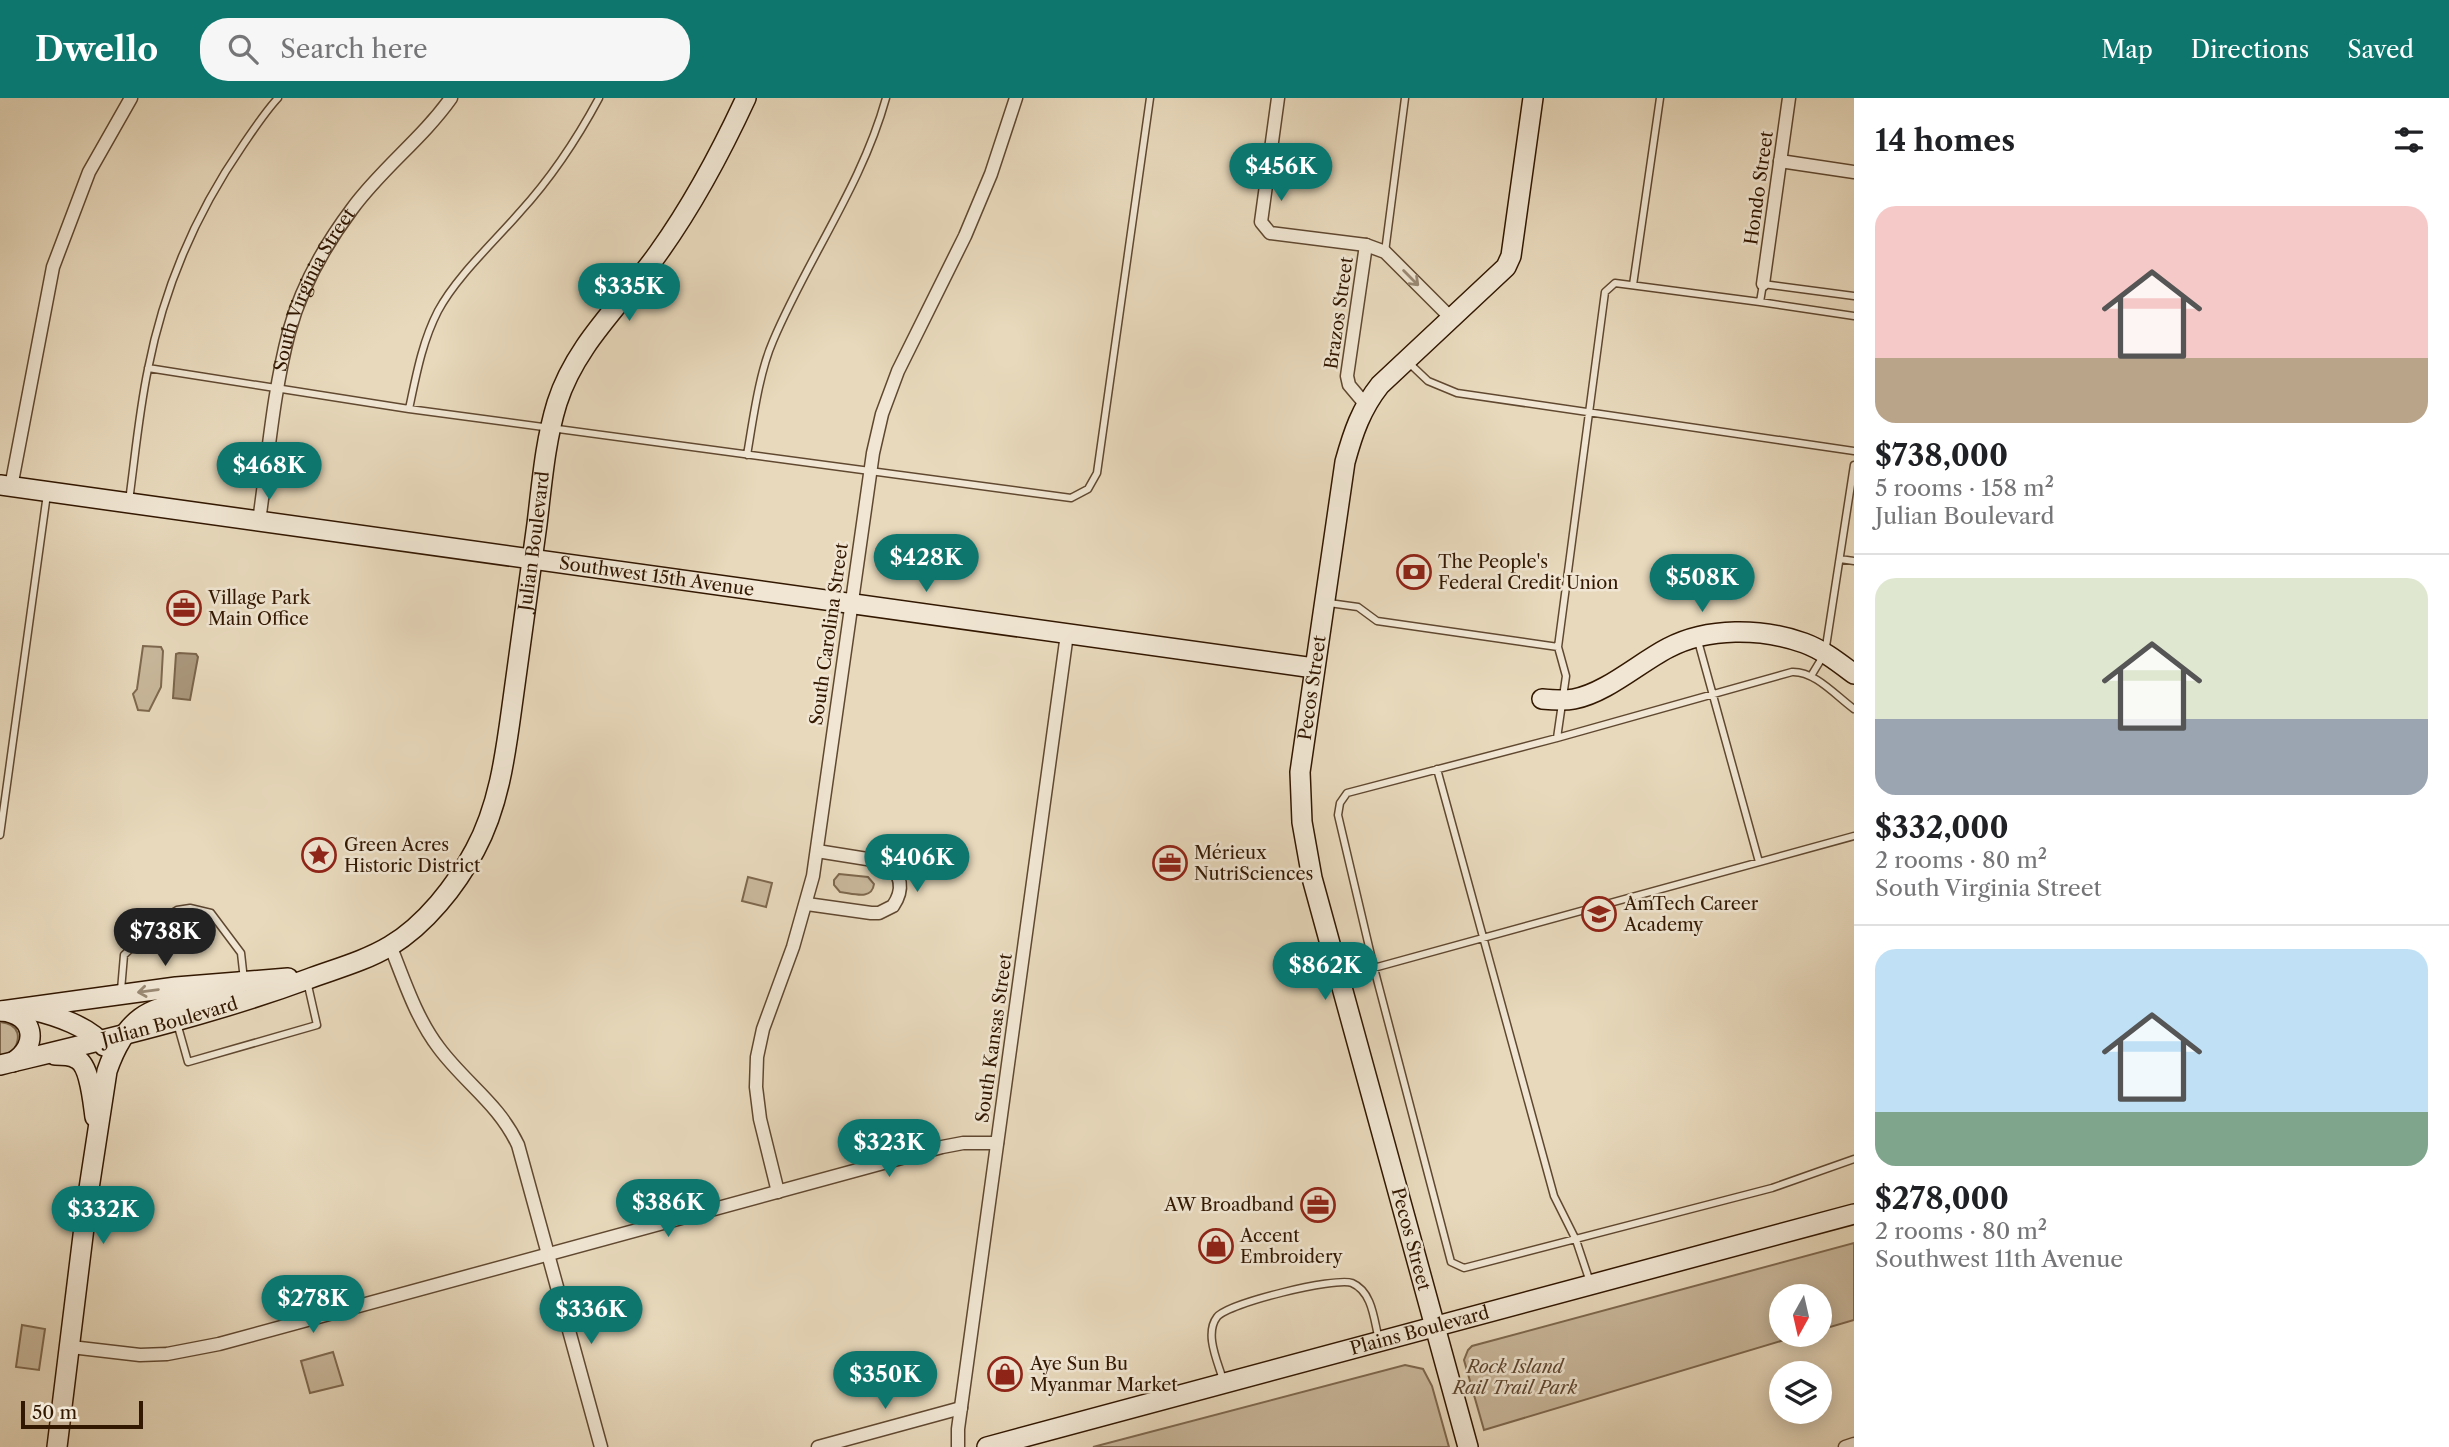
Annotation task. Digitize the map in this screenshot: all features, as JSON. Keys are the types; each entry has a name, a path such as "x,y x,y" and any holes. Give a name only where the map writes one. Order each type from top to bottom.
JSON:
{"main road":[{"name":"Julian Boulevard","path":"6,1064 125,1035 361,960 390,945 413,928 454,883 475,850 493,808 505,753 550,428 567,374 588,340 659,252 691,205 718,158 746,98"},
{"name":"Pecos Street","path":"1468,1447 1312,878 1302,822 1300,772 1345,462 1364,404 1380,385 1506,267 1511,256 1533,98"},
{"name":"Southwest 15th Avenue","path":"5,486 1314,668"},
{"path":"1542,699 1562,700 1591,694 1669,648 1697,635 1740,633 1772,636 1802,643 1825,653 1854,674"},
{"name":"Julian Boulevard","path":"6,1010 310,975 337,968"},
{"path":"107,1071 114,1052 125,1035 144,1014 156,1008 212,996 242,982"},
{"path":"6,1010 43,1012 64,1020 101,1041 108,1054 57,1447"},
{"path":"6,1010 17,1014 28,1025 30,1032 27,1049 21,1057 6,1064"},
{"path":"44,1055 68,1055 78,1059 85,1067 93,1103 95,1149"},
{"name":"Plains Boulevard","path":"987,1447 1854,1214"}],"street":[{"path":"5,486 53,267 89,172 131,98"},
{"name":"South Virginia Street","path":"259,521 289,330 307,283 329,242 353,207 441,113 451,98"},
{"name":"South Carolina Street","path":"778,1192 760,1119 756,1087 757,1057 807,904 817,851 870,472 882,414 898,370 965,236 991,174 1016,98"},
{"name":"Brazos Street","path":"1278,98 1261,222 1270,233 1366,245 1347,376 1349,385 1364,404"},
{"name":"Hondo Street","path":"1763,284 1789,98"},
{"path":"1780,161 1854,172"},
{"path":"1366,245 1385,252 1452,318"},
{"name":"South Kansas Street","path":"958,1447 961,1408 1067,634"},
{"path":"807,904 879,913 893,906 901,890 895,869 886,862 817,851"},
{"path":"390,945 414,1006 439,1049 509,1127 518,1145 601,1447"},
{"path":"71,1347 140,1355 167,1354 219,1344 952,1145 997,1143"},
{"path":"818,1447 961,1408"},
{"path":"1845,1447 1854,1444"}],"lane":[{"path":"129,503 148,368 171,283 187,242 216,183 278,98"},
{"path":"410,409 422,348 438,310 476,260 522,210 576,140 599,98"},
{"path":"747,456 755,408 772,342 854,184 879,124 886,98"},
{"path":"148,368 410,409 1071,498 1088,489 1097,473 1150,98"},
{"path":"1385,252 1405,98"},
{"path":"1633,285 1660,98"},
{"path":"1557,738 1566,676 1559,647 1605,292 1615,283 1854,316"},
{"path":"1760,302 1763,284 1854,296"},
{"path":"1406,360 1428,381 1457,393 1854,452"},
{"path":"1811,676 1825,653 1854,465"},
{"path":"0,835 47,491"},
{"path":"1840,559 1854,561"},
{"path":"1323,602 1357,607 1377,621 1559,647"},
{"path":"1697,635 1759,862"},
{"path":"1854,709 1811,676 1792,672 1347,793 1340,803 1338,816 1374,968 1451,1262 1464,1268 1576,1240 1772,1188 1854,1159"},
{"path":"1437,769 1554,1196 1576,1240 1590,1284"},
{"path":"1339,977 1854,836"},
{"path":"120,995 124,955 162,919 177,910 190,908 211,913 241,953 242,982"},
{"path":"176,1020 188,1062 317,1025 307,979"},
{"path":"1224,1384 1210,1335 1217,1317 1237,1305 1326,1283 1352,1283 1368,1297 1380,1342"}],"green space":[{"path":"143,646 161,647 163,651 161,687 149,711 138,710 133,694 137,689"},
{"path":"839,874 868,877 874,884 870,893 866,894 840,892 834,885"},
{"path":"748,877 772,883 766,907 742,901"},
{"path":"0,1022 12,1026 17,1033 17,1042 12,1053 0,1055"},
{"name":"Rock Island Rail Trail Park","path":"1854,1243 1854,1320 1832,1326 1832,1284 1769,1284 1769,1345 1484,1430 1464,1360 1472,1346"},
{"path":"22,1325 45,1329 39,1370 16,1367"},
{"path":"333,1352 343,1385 310,1393 301,1361"},
{"name":"Rock Island Rail Trail Park","path":"1405,1365 1423,1369 1432,1386 1449,1447 1093,1447"}],"shaded area":[{"path":"176,654 196,654 198,657 190,700 173,698"}],"place":[{"name":"The People's Federal Credit Union","path":"1414,572"},
{"name":"Village Park Main Office","path":"184,608"},
{"name":"Green Acres Historic District","path":"319,855"},
{"name":"Mérieux NutriSciences","path":"1170,863"},
{"name":"AmTech Career Academy","path":"1599,914"},
{"name":"AW Broadband","path":"1318,1205"},
{"name":"Accent Embroidery","path":"1216,1246"},
{"name":"Aye Sun Bu Myanmar Market","path":"1005,1374"}]}
